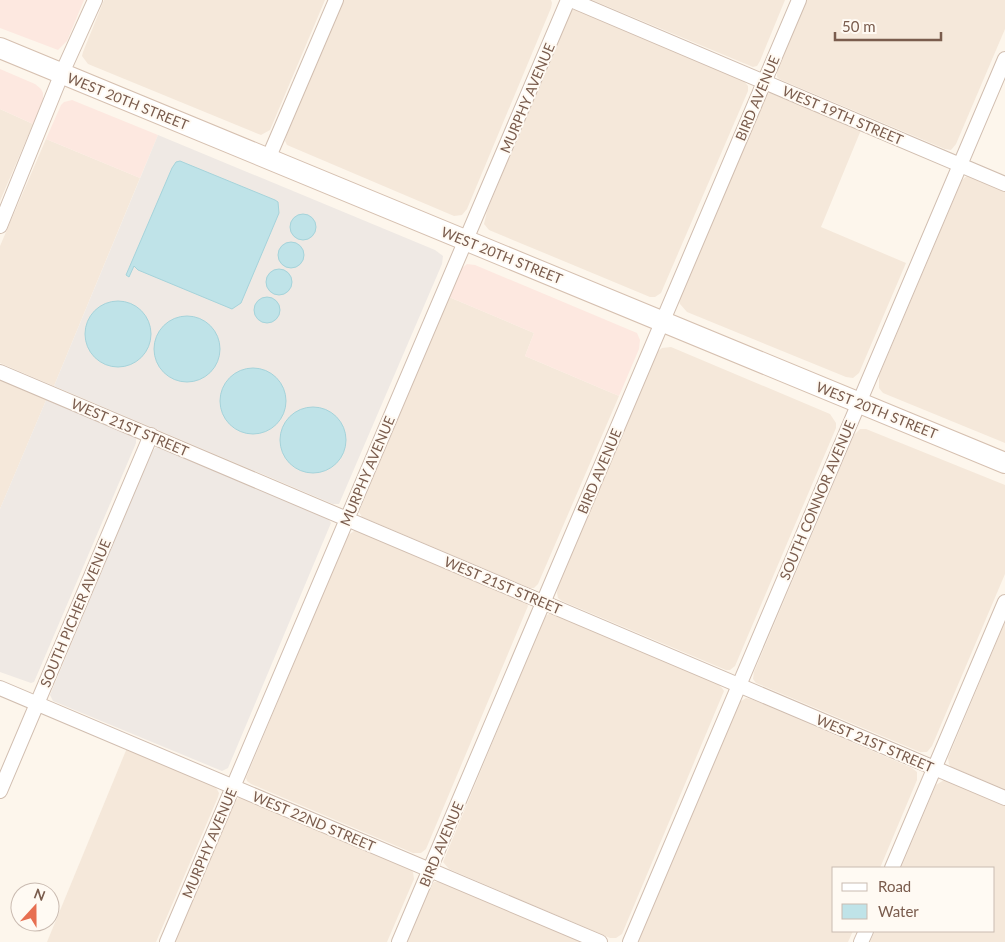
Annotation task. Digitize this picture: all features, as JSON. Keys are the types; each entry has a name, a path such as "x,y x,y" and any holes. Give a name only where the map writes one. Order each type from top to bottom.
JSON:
{"main road":[{"name":"WEST 20TH STREET","path":"0,48 1005,463"}],"street":[{"path":"0,226 62,74 95,0"},
{"path":"268,158 336,0"},
{"name":"WEST 19TH STREET","path":"570,0 1005,184"},
{"name":"MURPHY AVENUE","path":"167,942 346,518 570,0"},
{"name":"BIRD AVENUE","path":"399,942 799,0"},
{"name":"SOUTH CONNOR AVENUE","path":"630,942 1005,59"},
{"name":"WEST 21ST STREET","path":"0,372 1005,798"},
{"name":"SOUTH PICHER AVENUE","path":"0,790 151,435"},
{"path":"892,867 1005,602"},
{"name":"WEST 22ND STREET","path":"0,688 600,942"}],"shaded area":[{"path":"0,0 84,0 67,41 58,50 0,28"},
{"path":"104,0 325,0 270,130 261,135 88,64 82,56 83,52"},
{"path":"343,0 551,0 551,8 467,209 462,215 454,216 287,145 285,141 287,134"},
{"path":"592,0 785,0 760,61 757,66 753,67"},
{"path":"807,0 1005,0 1005,29 956,144 951,150 777,77 777,69"},
{"path":"572,10 580,10 742,79 748,86 748,91 661,293 655,297 650,297 489,230 484,224 487,211"},
{"path":"0,69 35,84 41,89 43,100 33,124 0,109"},
{"path":"770,93 861,130 821,227 906,263 859,373 853,378 846,377 687,312 680,304 679,300 764,99"},
{"path":"72,100 158,135 140,178 46,139 61,105"},
{"path":"0,109 33,124 0,201"},
{"path":"158,135 435,250 443,256 442,264 339,504 333,504 54,386"},
{"path":"46,139 140,178 54,386 0,363 0,246"},
{"path":"968,175 1005,190 1005,443 883,393 879,388 879,376 962,180"},
{"path":"467,264 475,265 637,333 640,340 639,349 619,396 525,356 534,333 449,297 461,269"},
{"path":"449,297 534,333 525,356 619,396 538,584 534,588 530,588 362,517 359,512"},
{"path":"671,347 830,414 836,423 836,428 735,666 730,670 726,670 562,601 558,598 557,593 558,585 656,353 662,348"},
{"path":"0,378 47,398 0,509"},
{"path":"47,398 135,436 136,443 34,682 31,683 0,672 0,509"},
{"path":"860,429 866,429 1005,485 1005,574 932,746 927,752 920,752 756,683 753,679 754,672 854,435"},
{"path":"156,447 163,448 327,517 331,523 228,768 222,771 53,701 50,695 151,453"},
{"path":"354,531 358,531 526,602 528,606 426,849 421,853 413,853 251,784 246,778 347,536"},
{"path":"551,613 718,684 724,691 622,934 616,938 610,938 449,869 443,862 544,618"},
{"path":"1005,622 1005,789 951,767 948,758"},
{"path":"746,698 751,699 912,768 917,772 917,780 880,867 832,867 832,932 853,932 848,942 638,942 738,703"},
{"path":"127,748 215,786 219,793 218,797 156,942 47,942 51,932 60,932 60,910"},
{"path":"944,780 1005,805 1005,942 870,942 875,932 995,932 995,867 901,867 936,785"},
{"path":"239,798 246,799 410,869 413,872 414,879 387,942 175,942 234,802"},
{"path":"434,882 441,882 582,942 407,942"}],"water":[{"path":"180,161 278,202 279,213 241,303 232,309 138,270 134,266 129,277 126,275 172,168 176,162"},
{"path":"303,214 312,218 316,227 312,236 303,240 294,236 290,227 294,218"},
{"path":"291,242 300,246 304,255 300,264 291,268 282,264 278,255 282,246"},
{"path":"279,269 288,273 292,282 288,291 279,295 270,291 266,282 270,273"},
{"path":"267,297 276,301 280,310 276,319 267,323 258,319 254,310 258,301"},
{"path":"111,301 125,301 137,306 146,315 151,327 149,347 142,358 125,367 111,367 99,362 90,353 85,341 85,327 90,315 99,306"},
{"path":"180,316 194,316 206,321 215,330 220,342 218,362 211,373 194,382 180,382 168,377 159,368 154,356 154,342 159,330 168,321"},
{"path":"246,368 260,368 272,373 281,382 286,394 284,414 277,425 260,434 246,434 234,429 225,420 220,408 220,394 225,382 234,373"},
{"path":"306,407 320,407 332,412 341,421 346,433 344,453 337,464 320,473 306,473 294,468 285,459 280,447 280,433 285,421 294,412"}]}
